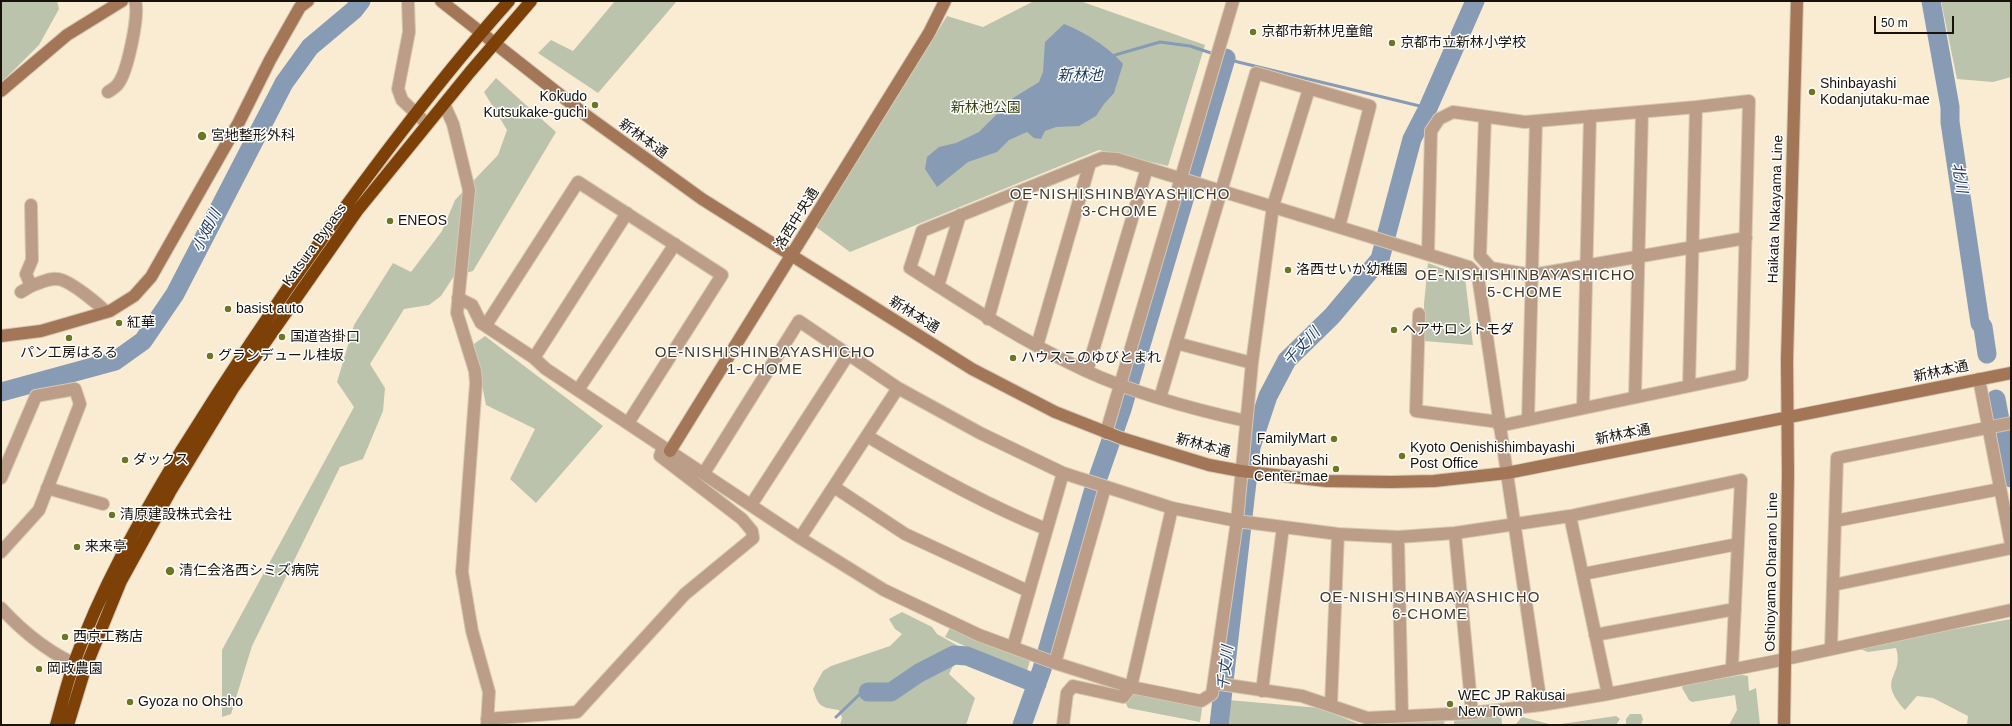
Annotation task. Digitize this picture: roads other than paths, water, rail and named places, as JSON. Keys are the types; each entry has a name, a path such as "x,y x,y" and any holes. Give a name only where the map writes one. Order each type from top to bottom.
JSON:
{"highway":[{"name":"Katsura Bypass","path":"66,723 74,664 110,576 135,530 224,381 298,273 416,113 457,61 509,1"},
{"name":"Katsura Bypass","path":"66,723 104,620 125,575 170,492 234,388 357,211 427,124 530,1"}],"street":[{"path":"1,91 68,35 122,1"},
{"path":"108,92 119,84 128,61 135,19 134,1"},
{"path":"1,336 41,331 106,312 134,296 151,277 239,122 270,60 300,8 308,1"},
{"path":"408,1 409,32 398,89 402,100 427,124"},
{"name":"新林本通","path":"442,1 494,43 644,158 702,199 972,369 1055,412 1106,433 1209,466 1326,481 1434,481 1507,474 2011,373"},
{"name":"洛西中央通","path":"667,449 792,255 929,33 945,1"},
{"path":"1106,433 1233,1"},
{"name":"Haikata Nakayama Line","path":"1787,419 1787,360 1797,1"},
{"path":"1160,398 1220,190 1256,73 1370,106 1339,227"},
{"path":"458,298 472,305 481,323 534,358 546,369 800,538 884,590 979,635 1039,658 1131,687 1201,700 1212,694 1214,683 1237,521 1252,363 1273,206 1309,89"},
{"path":"1420,314 1416,411 1499,424 1528,420 1742,375 1749,101 1525,122 1453,112 1439,119 1431,131 1428,254"},
{"path":"444,104 453,124 470,190 457,313 475,371 476,383 462,572 472,631 490,692 487,722 577,712 685,594 753,538 752,530 742,519 660,456 667,449"},
{"path":"1689,386 1696,107"},
{"path":"1635,397 1642,112"},
{"path":"1582,408 1590,116"},
{"path":"1485,117 1480,256 1491,268 1532,276 1746,238"},
{"path":"1528,420 1536,121"},
{"path":"1246,421 1160,398 1087,371 988,319 910,268 922,231 1102,158 1117,159 1470,267 1478,276 1540,705"},
{"path":"1037,346 1090,163"},
{"path":"1087,371 1147,168"},
{"path":"486,325 578,182 722,275 628,423"},
{"path":"988,319 1025,189"},
{"path":"31,205 32,260 26,274 26,289 50,279 62,280 94,301 106,312"},
{"path":"534,358 627,213"},
{"path":"938,286 960,216"},
{"path":"578,390 675,244"},
{"path":"704,473 799,322 898,388 980,433 1063,473 1172,508 1237,521 1338,534 1398,537 1455,533 1570,516 1741,480 1732,668"},
{"path":"1176,343 1252,363"},
{"path":"751,505 848,355"},
{"path":"1979,379 2011,544"},
{"path":"800,538 898,388"},
{"path":"1,478 36,396 75,389 80,404 39,510 1,552"},
{"name":"Oshioyama Oharano Line","path":"1784,725 1786,658 1787,419"},
{"path":"1831,648 1837,458 2010,424"},
{"path":"867,436 913,464 1001,511 1046,529"},
{"path":"1012,647 1063,473"},
{"path":"834,487 905,534 1028,591"},
{"path":"1055,663 1105,487"},
{"path":"47,488 103,504"},
{"path":"1835,521 2000,489"},
{"path":"1063,725 1067,693 1073,686 1123,697 1131,687 1172,508"},
{"path":"1570,516 1608,694"},
{"path":"1262,691 1282,527"},
{"path":"1455,533 1472,713"},
{"path":"1331,705 1338,534"},
{"path":"1398,537 1402,715"},
{"path":"1583,574 1738,544"},
{"path":"1833,585 2011,548"},
{"path":"1,608 20,629 49,651 85,669"},
{"path":"1596,635 1735,608"},
{"path":"1214,683 1302,696 1367,718 1402,715 1452,719 1472,713 1540,705 1608,694 2011,610"}],"water":[{"name":"新林池","path":"1064,24 1096,41 1111,52 1123,64 1114,93 1096,116 1079,126 1056,127 1045,131 1041,139 1034,138 1027,132 1009,140 997,152 968,162 937,187 925,169 927,157 939,147 956,143 979,132 1013,98 1039,82 1043,72 1045,42"}],"waterway":[{"name":"小畑川","path":"1,392 115,361 143,341 175,294 284,83 310,47 354,10 361,1"},
{"name":"千丈川","path":"1219,725 1251,447 1268,396 1287,360 1332,316 1380,259 1412,139 1428,108 1475,1"},
{"name":"北川","path":"1931,1 1950,107 1950,122 1980,323 1983,327 1987,354"},
{"path":"1115,55 1160,42 1190,46 1214,54"},
{"path":"1219,56 1238,62 1428,108"},
{"path":"1022,725 1042,669 1093,492 1122,409 1226,58"},
{"name":"北川","path":"1996,399 2011,478"},
{"path":"868,692 891,692 919,673 954,655 967,656 1037,684"},
{"path":"836,717 860,694 868,692"}],"place":[{"name":"京都市新林児童館","path":"1253,32"},
{"name":"京都市立新林小学校","path":"1392,43"},
{"name":"Shinbayashi Kodanjutaku-mae","path":"1812,92"},
{"name":"Kokudo Kutsukake-guchi","path":"595,105"},
{"name":"宮地整形外科","path":"202,136"},
{"name":"ENEOS","path":"390,221"},
{"name":"洛西せいか幼稚園","path":"1288,270"},
{"name":"basist auto","path":"228,309"},
{"name":"紅華","path":"119,323"},
{"name":"ヘアサロントモダ","path":"1394,330"},
{"name":"国道沓掛口","path":"282,337"},
{"name":"パン工房はるる","path":"69,338"},
{"name":"グランデュール桂坂","path":"210,356"},
{"name":"ハウスこのゆびとまれ","path":"1013,358"},
{"name":"FamilyMart","path":"1334,439"},
{"name":"Kyoto Oenishishimbayashi Post Office","path":"1402,456"},
{"name":"ダックス","path":"125,460"},
{"name":"Shinbayashi Center-mae","path":"1336,469"},
{"name":"清原建設株式会社","path":"112,515"},
{"name":"来来亭","path":"77,547"},
{"name":"清仁会洛西シミズ病院","path":"170,571"},
{"name":"西京工務店","path":"65,637"},
{"name":"岡政農園","path":"39,669"},
{"name":"Gyoza no Ohsho","path":"130,702"},
{"name":"WEC JP Rakusai New Town","path":"1450,704"}],"district":[{"name":"OE-NISHISHINBAYASHICHO 3-CHOME","path":"1120,204"},
{"name":"OE-NISHISHINBAYASHICHO 5-CHOME","path":"1525,284"},
{"name":"OE-NISHISHINBAYASHICHO 1-CHOME","path":"765,362"},
{"name":"OE-NISHISHINBAYASHICHO 6-CHOME","path":"1430,606"}],"park label":[{"name":"新林池公園","path":"986,108"}]}
